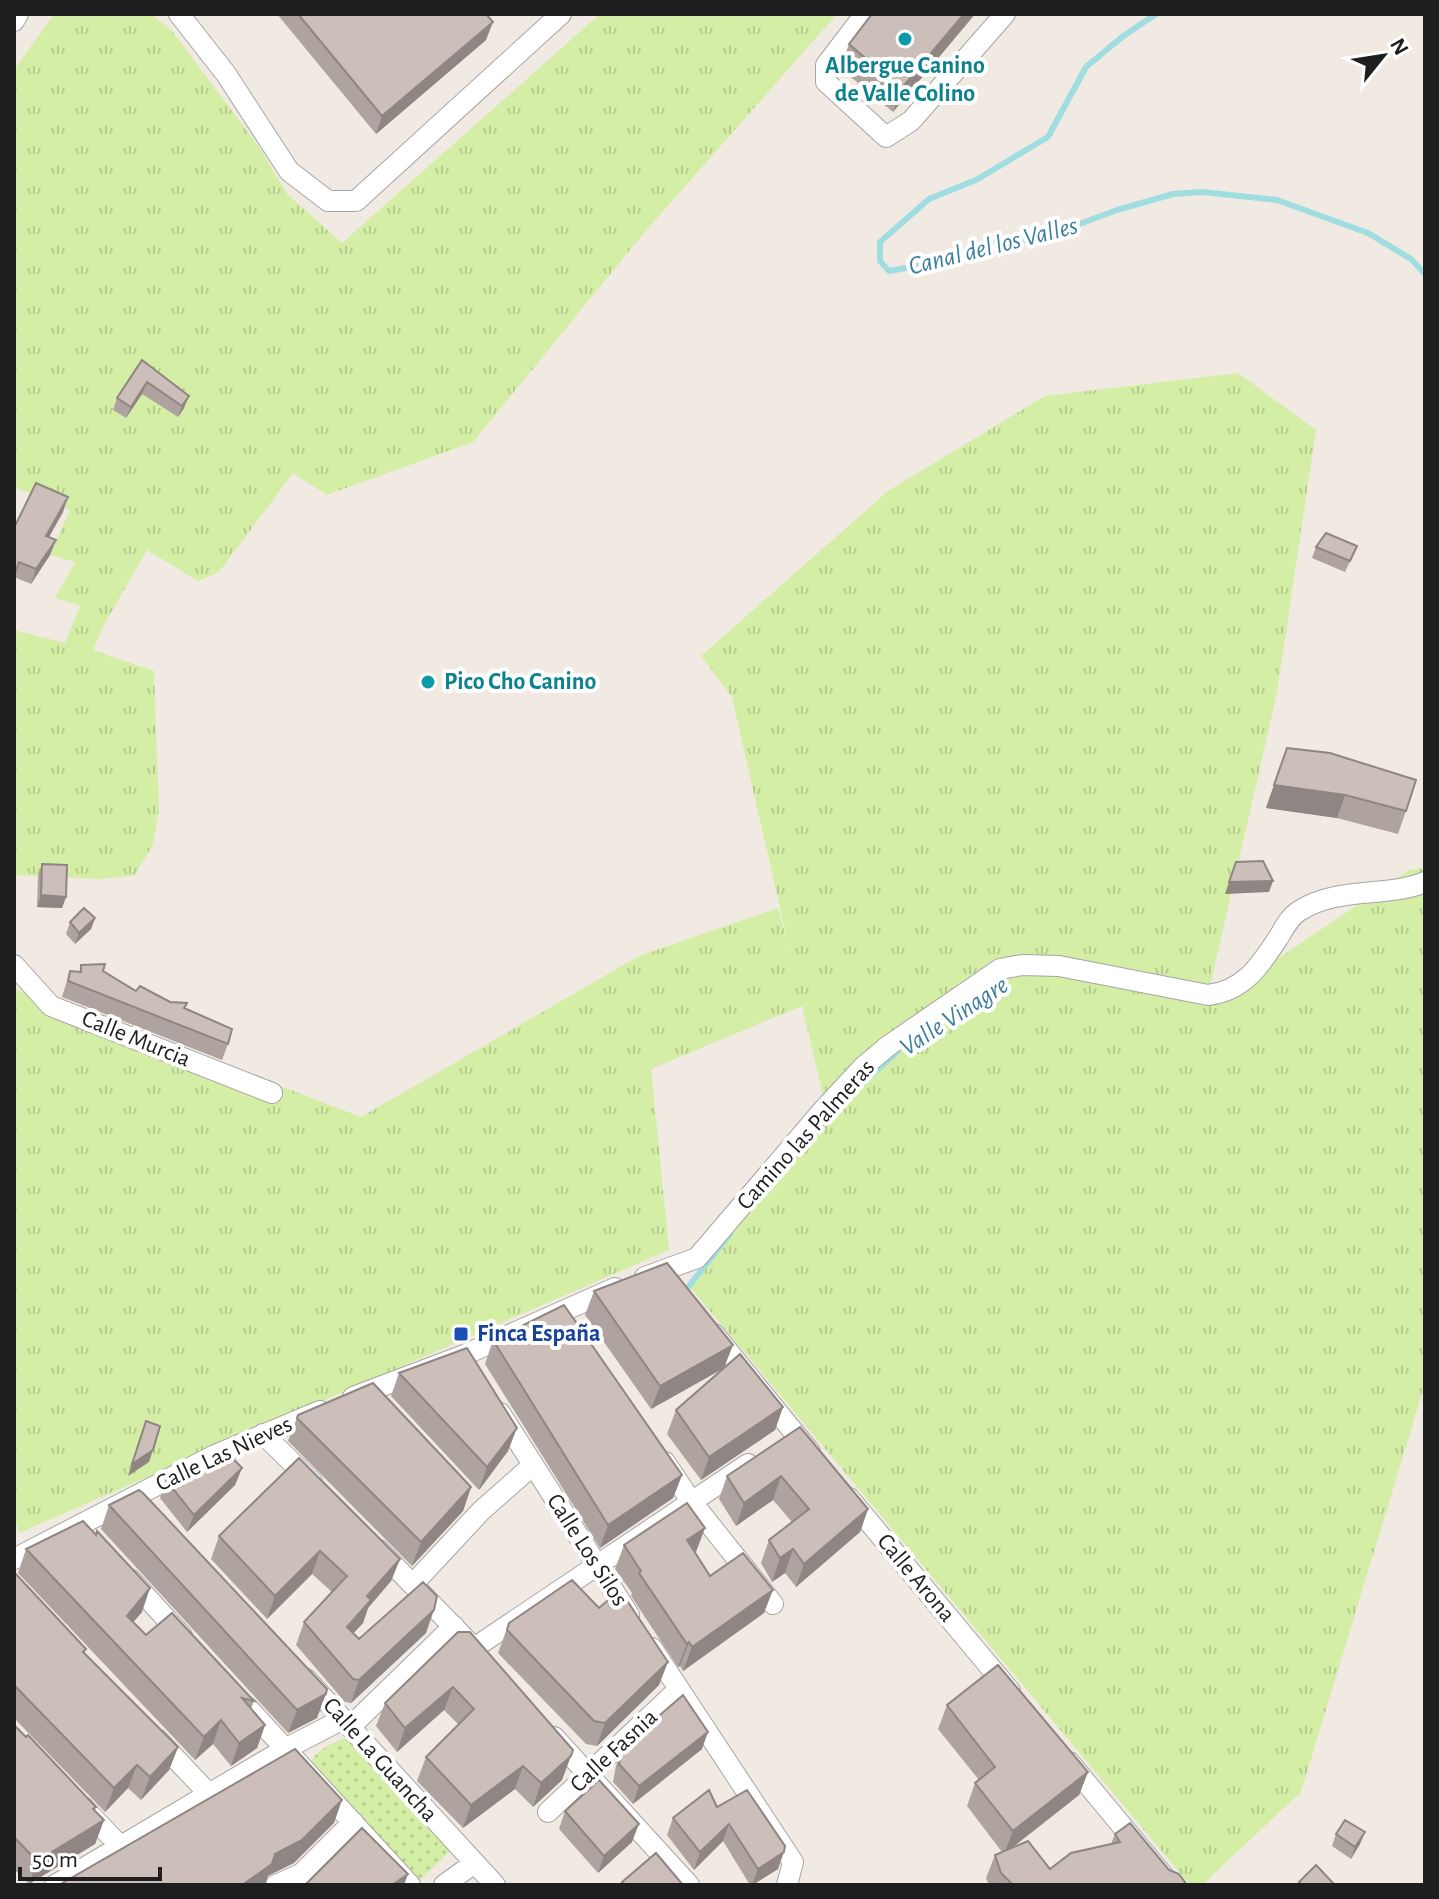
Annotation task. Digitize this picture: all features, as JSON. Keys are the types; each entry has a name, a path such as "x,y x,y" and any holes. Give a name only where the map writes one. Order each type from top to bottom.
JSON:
{"street":[{"path":"14,21 18,14"},
{"path":"179,14 226,74 289,171 328,201 356,201 561,14"},
{"path":"865,14 826,65 826,82 886,137 911,121 1005,14"},
{"name":"Camino las Palmeras","path":"667,1275 697,1258 863,1067 888,1046 1000,969 1022,965 1059,966 1208,995 1219,994 1233,989 1251,976 1288,921 1299,911 1331,897 1425,882"},
{"name":"Calle Murcia","path":"14,965 51,1006 272,1093"},
{"name":"Calle Las Nieves","path":"14,1559 84,1530 263,1434 468,1361 667,1275"},
{"name":"Calle Arona","path":"700,1316 781,1441 828,1472 1020,1703"},
{"name":"Calle Los Silos","path":"487,1392 596,1567 793,1862 787,1885"},
{"path":"263,1434 328,1498"},
{"path":"474,1648 781,1441"},
{"path":"657,1450 691,1501 773,1604"},
{"path":"413,1584 476,1505 533,1465"},
{"path":"370,1541 495,1671"},
{"path":"120,1569 192,1648"},
{"path":"55,1885 285,1749 347,1723 454,1626"},
{"name":"Calle La Guancha","path":"291,1663 495,1885"},
{"name":"Calle Fasnia","path":"548,1812 679,1689"},
{"path":"234,1693 410,1885"},
{"path":"536,1718 689,1885"},
{"path":"144,1725 209,1794"},
{"path":"1060,1751 1171,1885"},
{"path":"67,1790 120,1846"},
{"path":"276,1885 301,1874 353,1822"},
{"path":"444,1885 473,1864"}],"green space":[{"path":"54,14 151,14 172,31 259,147 287,194 342,243 600,14 837,14 643,234 473,442 327,495 293,473 219,572 198,581 147,550 93,650 154,671 159,808 153,845 134,876 98,879 14,875 14,630 65,643 80,606 55,598 75,562 50,555 70,510 14,487 14,70"},
{"path":"1238,373 1316,430 1277,693 1208,995 1233,989 1409,870 1425,868 1425,1384 1301,1792 1202,1885 1190,1885 689,1286 828,1116 802,1006 651,1069 669,1250 19,1533 14,1512 14,989 94,1015 361,1117 639,956 778,908 789,948 732,697 701,656 888,491 1045,396"},
{"path":"349,1738 453,1848 418,1882 310,1763 326,1747"}],"building":[{"path":"298,14 486,14 493,22 382,116"},
{"name":"Albergue Canino de Valle Colino","path":"872,14 964,14 901,89 849,44"},
{"path":"142,360 189,396 182,406 147,382 131,407 117,398"},
{"path":"36,483 68,497 46,536 56,540 36,569 19,562 14,576 14,523"},
{"path":"1326,533 1357,546 1350,561 1316,547"},
{"path":"1287,748 1330,753 1416,780 1406,811 1345,795 1274,785"},
{"path":"1263,861 1273,881 1229,882 1236,862"},
{"path":"42,864 67,865 66,897 41,895"},
{"path":"84,908 95,918 79,933 70,922"},
{"path":"105,964 103,971 136,991 140,986 170,1002 187,1003 184,1008 232,1029 228,1044 68,981 70,971 81,972 81,965"},
{"path":"667,1263 733,1345 660,1386 594,1291"},
{"path":"564,1305 682,1475 608,1525 493,1340"},
{"path":"467,1348 517,1428 487,1467 399,1373"},
{"path":"740,1354 783,1407 709,1457 676,1410"},
{"path":"373,1383 471,1487 421,1542 297,1418"},
{"path":"146,1421 160,1426 153,1450 132,1464"},
{"path":"800,1427 868,1509 804,1564 793,1549 780,1558 769,1540 809,1509 781,1476 744,1503 727,1476"},
{"path":"225,1450 242,1468 194,1515 166,1480"},
{"path":"299,1458 400,1559 367,1596 371,1600 347,1627 359,1639 423,1582 437,1596 434,1610 359,1680 353,1679 304,1622 347,1576 320,1551 275,1596 219,1536"},
{"path":"139,1490 327,1689 326,1694 297,1710 109,1505"},
{"path":"687,1503 705,1528 687,1540 710,1576 743,1553 773,1590 692,1647 639,1573 641,1571 624,1545"},
{"path":"83,1521 96,1535 97,1531 150,1588 127,1616 146,1635 172,1613 254,1701 242,1698 265,1725 239,1743 221,1720 204,1737 26,1549"},
{"path":"14,1572 86,1649 83,1652 178,1747 150,1777 137,1765 114,1788 14,1685"},
{"path":"572,1580 599,1608 620,1590 668,1662 605,1723 594,1721 507,1630 509,1623"},
{"path":"458,1632 470,1632 573,1750 571,1756 541,1783 523,1766 471,1805 426,1757 474,1709 453,1687 405,1728 385,1703"},
{"path":"998,1665 1088,1772 1013,1831 975,1783 995,1767 947,1705"},
{"path":"683,1695 708,1732 639,1786 619,1764 622,1748"},
{"path":"14,1725 26,1737 28,1735 96,1807 93,1809 104,1820 37,1861 14,1837"},
{"path":"295,1749 342,1800 302,1840 275,1854 272,1864 242,1885 59,1885"},
{"path":"599,1780 639,1824 604,1856 565,1811"},
{"path":"709,1790 717,1807 747,1790 785,1846 784,1852 758,1869 729,1824 700,1852 673,1818"},
{"path":"1345,1820 1365,1832 1355,1847 1336,1834"},
{"path":"1130,1823 1169,1870 1179,1874 1187,1885 1013,1885 1001,1873 995,1855 1028,1841 1050,1869 1071,1853 1120,1842 1115,1834"},
{"path":"362,1828 408,1874 392,1885 305,1885"},
{"path":"656,1853 683,1885 625,1885 622,1882"},
{"path":"1316,1865 1333,1883 1331,1885 1302,1885 1299,1882"}],"waterway":[{"name":"Canal del los Valles","path":"1156,14 1086,67 1048,137 976,180 929,199 880,242 880,261 889,271 928,264 994,243 1039,239 1117,210 1173,194 1202,192 1277,200 1368,233 1411,259 1425,274"},
{"name":"Valle Vinagre","path":"855,1090 897,1052"},
{"name":"Valle Vinagre","path":"689,1286 730,1234"}],"place":[{"name":"Albergue Canino de Valle Colino","path":"905,39"},
{"name":"Pico Cho Canino","path":"428,682"},
{"name":"Finca España","path":"461,1334"}]}
